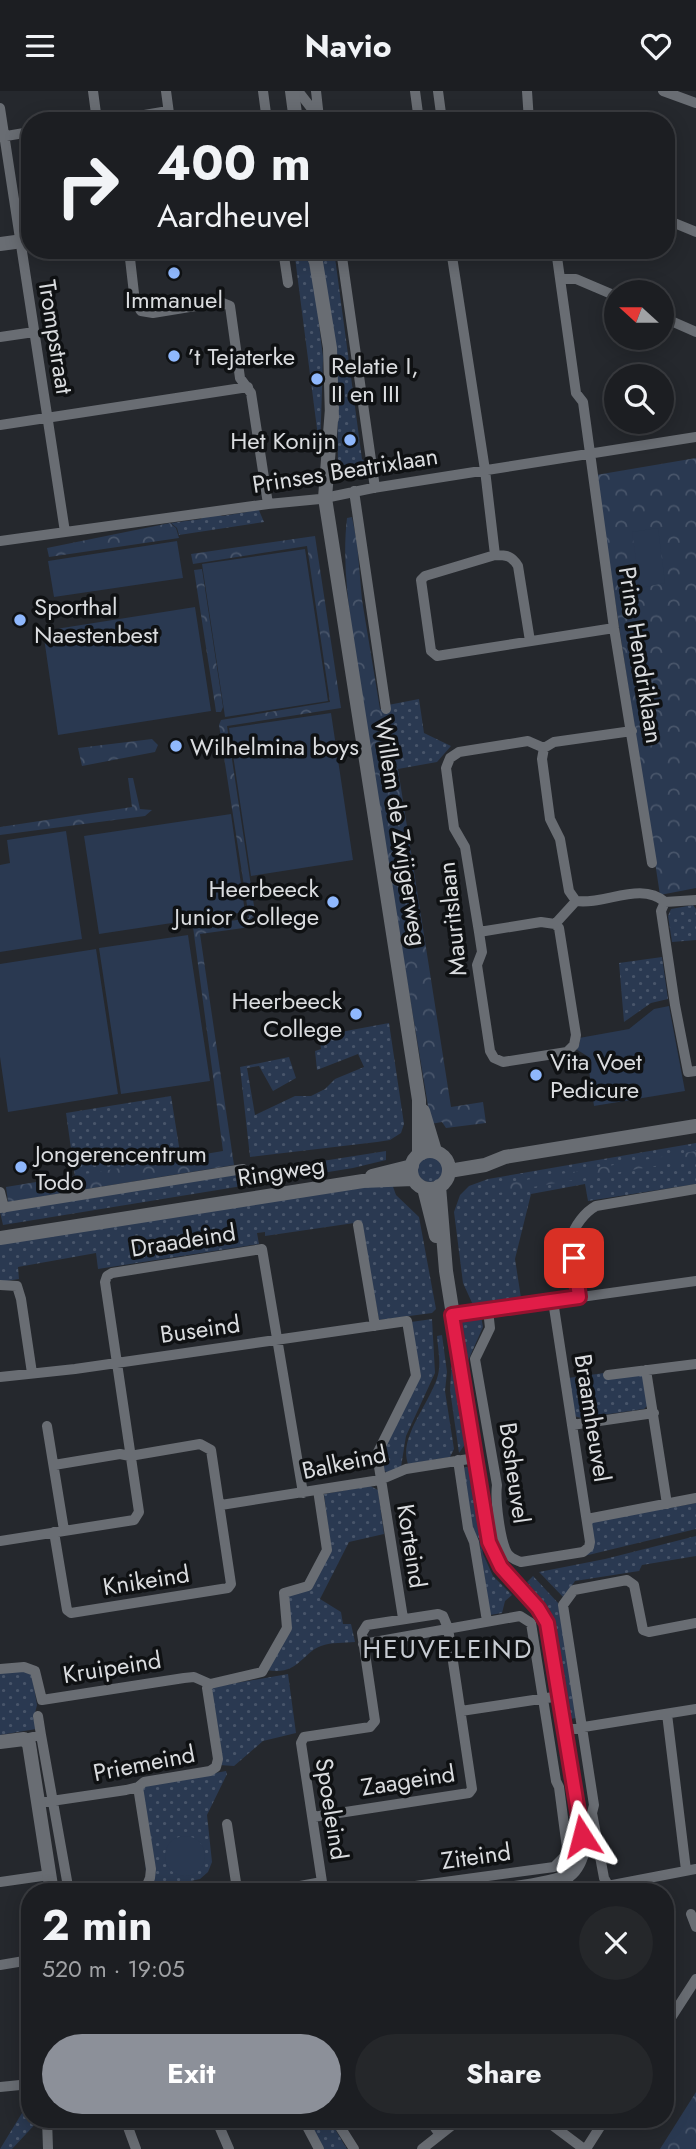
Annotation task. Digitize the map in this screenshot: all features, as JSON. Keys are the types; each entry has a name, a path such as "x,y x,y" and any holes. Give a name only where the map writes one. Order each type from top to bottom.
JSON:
{"main road":[{"path":"292,91 295,112"},
{"path":"0,244 21,241"},
{"name":"Willem de Zwijgerweg","path":"316,259 330,348 331,545 338,572 419,1100 421,1175"},
{"name":"Willem de Zwijgerweg","path":"419,1100 443,1160"},
{"path":"547,1883 570,1874 577,1866 583,1851 560,1696 547,1623 538,1608 501,1567 489,1542 446,1271 421,1175 447,1178 443,1160 505,1157 696,1126"},
{"name":"Ringweg","path":"0,1238 363,1181 377,1174 421,1175 428,1151 443,1160"},
{"path":"0,1742 23,1739 29,1744 45,1802 50,1883"}],"street":[{"path":"93,91 96,112"},
{"path":"166,91 169,112"},
{"path":"263,91 266,112"},
{"path":"298,91 314,112"},
{"path":"316,91 318,112"},
{"path":"415,91 418,112"},
{"path":"438,91 441,112"},
{"path":"527,91 528,112"},
{"path":"663,91 696,103"},
{"name":"Trompstraat","path":"0,108 2,136 21,227"},
{"path":"2,136 21,133"},
{"path":"675,223 696,232"},
{"name":"Trompstraat","path":"26,259 34,332 65,532"},
{"path":"130,259 135,302 141,311 153,313 220,302 230,306 240,378 248,387 268,503"},
{"path":"284,259 288,283"},
{"path":"342,259 375,488"},
{"path":"452,259 485,470 495,555"},
{"name":"Prins Hendriklaan","path":"557,259 576,393 583,402 614,628 652,863"},
{"path":"560,279 576,279 604,291"},
{"path":"674,322 696,332"},
{"path":"0,337 34,332"},
{"path":"0,425 248,387"},
{"name":"Prinses Beatrixlaan","path":"0,541 268,503 329,497 696,437"},
{"name":"Willem de Zwijgerweg","path":"354,491 386,709"},
{"path":"530,641 518,566 514,559 506,555 495,555 425,576 421,580 431,651 437,656 614,628"},
{"name":"Mauritslaan","path":"555,924 559,928 576,1035 575,1045 567,1052 503,1062 494,1058 490,1051 477,965 481,952 479,932 465,847 454,828 446,768 450,758 459,752 528,741 544,748 554,742 632,731"},
{"path":"544,748 542,759 550,819 560,839 569,891 576,901 586,902 643,893 661,899 696,900"},
{"path":"661,899 675,1005 688,1072 696,1071"},
{"path":"479,932 541,922 555,924 576,901"},
{"path":"0,1192 2,1208 243,1169"},
{"path":"579,1297 571,1239 588,1210 596,1206 696,1189"},
{"path":"358,1225 374,1326"},
{"name":"Draadeind","path":"117,1363 105,1282 107,1276 111,1273 262,1249 279,1339"},
{"path":"452,1315 696,1281"},
{"path":"0,1285 17,1286 32,1373"},
{"name":"Braamheuvel","path":"553,1301 590,1542"},
{"name":"Bosheuvel","path":"488,1310 490,1328 475,1359 498,1485 496,1495 507,1553 521,1562 583,1552 590,1542"},
{"name":"Buseind","path":"0,1377 407,1321"},
{"name":"Korteind","path":"403,1618 377,1454 416,1376 407,1321"},
{"path":"279,1339 303,1493"},
{"path":"0,1541 134,1520 139,1512 117,1363"},
{"path":"608,1375 696,1364"},
{"path":"646,1370 667,1504"},
{"path":"572,1425 654,1413"},
{"path":"47,1426 54,1465 59,1531"},
{"path":"54,1465 200,1444 211,1450 221,1505"},
{"name":"Balkeind","path":"221,1505 380,1480 406,1469 475,1458"},
{"path":"458,1460 468,1528 474,1542 487,1621"},
{"path":"210,1684 262,1672 287,1628 284,1593 309,1586 327,1550 318,1490"},
{"path":"587,1519 696,1499"},
{"name":"Knikeind","path":"59,1531 67,1609 71,1613 228,1588 231,1584 231,1570 221,1505"},
{"path":"606,1883 592,1812 594,1805 563,1605 573,1590 626,1580 634,1584 643,1630 649,1632 696,1623"},
{"path":"542,1699 531,1623 520,1616 448,1628 441,1631 362,1639 367,1625 403,1618 438,1614 443,1616 448,1628 461,1711 542,1699 560,1696"},
{"name":"Spoeleind","path":"322,1883 301,1744 304,1738 370,1727 374,1721 362,1639"},
{"name":"Kruipeind","path":"0,1669 24,1667 35,1671 42,1700 194,1677 210,1684"},
{"name":"Priemeind","path":"45,1802 138,1787 144,1782 210,1771 216,1767 218,1759 207,1688 210,1684"},
{"name":"Ziteind","path":"466,1883 554,1867 565,1856 567,1848 559,1787 542,1699"},
{"path":"565,1730 696,1709"},
{"name":"Zaageind","path":"313,1817 469,1793 472,1789 461,1711"},
{"path":"628,1883 691,1870 667,1714"},
{"path":"38,1716 45,1802 67,1883"},
{"path":"23,1739 41,1735"},
{"path":"138,1787 152,1869 148,1883"},
{"path":"227,1824 235,1883"},
{"path":"0,1882 49,1875"},
{"path":"691,1915 696,1927"},
{"path":"0,1965 21,1962"},
{"path":"674,2006 696,1979"},
{"path":"0,2087 21,2085"},
{"path":"47,2128 48,2149"},
{"path":"128,2128 136,2149"},
{"path":"220,2128 229,2149"},
{"path":"307,2128 315,2147"},
{"path":"341,2128 354,2149"},
{"path":"435,2128 440,2135"},
{"path":"429,2147 449,2128"},
{"path":"556,2128 585,2149 599,2128"}],"green space":[{"path":"295,259 309,259 315,291 323,357 320,452"},
{"path":"322,259 335,259 362,459 370,467 338,471 337,384"},
{"path":"696,458 696,888 660,895 596,475"},
{"path":"258,508 264,522 179,535 177,528 171,523 201,519 203,516 247,512"},
{"path":"352,517 380,709 389,711 390,754 398,769 451,1107 483,1102 486,1123 446,1128 442,1122 431,1124 349,611 345,541 347,518"},
{"path":"170,523 176,528 179,538 49,557 47,548"},
{"path":"658,528 665,583 640,588 632,532"},
{"path":"315,536 341,708 227,726 257,926 200,934 234,1165 8,1202 6,1187 223,1151 193,927 249,918 219,725 221,720 330,702 307,546 193,564 191,554"},
{"path":"177,541 183,578 54,597 48,561"},
{"path":"305,549 328,701 225,717 202,564"},
{"path":"202,569 223,707 221,712 216,712 194,570"},
{"path":"195,607 211,711 58,735 43,631"},
{"path":"419,699 424,733 451,746 437,762 398,769 390,746 388,705"},
{"path":"331,713 353,860 251,876 229,728"},
{"path":"152,739 158,745 155,752 82,766 78,748"},
{"path":"128,778 133,778 140,809 152,810 145,816 0,835 0,827 132,807"},
{"path":"231,814 245,912 99,934 84,836"},
{"path":"66,831 82,939 0,952 0,865 10,863 7,840"},
{"path":"693,905 696,909 696,940 672,942 668,916 671,909"},
{"path":"188,935 210,1081 121,1094 99,948"},
{"path":"96,949 118,1094 8,1112 0,1057 0,964"},
{"path":"662,957 668,999 651,1003 624,1022 619,963"},
{"path":"669,1006 685,1091 594,1106 587,1056 576,1049 580,1043 579,1038 629,1029 654,1009"},
{"path":"389,1023 404,1124 401,1133 390,1140 250,1157 240,1067 289,1057 296,1078 273,1091 259,1066 247,1068 255,1115 295,1096 311,1096 325,1089 335,1079 364,1067 358,1054 317,1070 315,1051 321,1049 319,1036"},
{"path":"171,1096 181,1159 75,1177 66,1113"},
{"path":"696,1143 696,1184 588,1201 585,1184 531,1194 515,1259 521,1298 473,1305 463,1283 454,1212 460,1195 469,1186 488,1179"},
{"path":"386,1151 386,1160 353,1168 3,1225 0,1212"},
{"path":"696,1151 696,1159 498,1193 497,1185"},
{"path":"430,1156 439,1160 443,1169 439,1178 430,1182 421,1178 417,1169 421,1160"},
{"path":"392,1184 396,1195 419,1217 436,1309 432,1313 379,1320 361,1222 265,1236 265,1232 257,1233 259,1244 98,1269 96,1253 18,1267 19,1279 0,1282 0,1244 254,1202"},
{"path":"481,1316 483,1327 467,1363 460,1323 467,1318"},
{"path":"432,1319 435,1373 406,1436 401,1467 388,1473 383,1470 380,1454 420,1378 411,1322"},
{"path":"442,1335 447,1372 445,1391 454,1449 450,1457 408,1464 407,1442 438,1375 437,1336"},
{"path":"452,1360 466,1443 459,1453 450,1390"},
{"path":"604,1373 647,1373 647,1406 644,1409 581,1418 574,1416 568,1378"},
{"path":"470,1467 483,1554 493,1576 512,1595 505,1601 502,1613 490,1615 479,1539 472,1529 462,1468"},
{"path":"370,1486 378,1490 384,1534 349,1542 320,1599 341,1612 343,1624 351,1624 355,1642 325,1645 314,1649 293,1667 286,1670 267,1670 291,1626 287,1595 310,1590 331,1550 324,1494"},
{"path":"696,1503 696,1529 580,1557 591,1549 591,1522"},
{"path":"696,1536 696,1556 642,1565 639,1571 575,1581 564,1598 539,1572 605,1559"},
{"path":"533,1576 560,1605 576,1718 570,1719 551,1612 527,1582"},
{"path":"24,1670 32,1675 37,1705 36,1729 0,1735 0,1673"},
{"path":"288,1674 296,1733 263,1741 234,1766 219,1765 209,1690 213,1687"},
{"path":"226,1771 227,1774 207,1815 212,1862 208,1872 200,1879 182,1883 147,1883 141,1791 145,1786"},
{"path":"185,1836 199,1842 205,1856 199,1870 185,1876 171,1870 165,1856 171,1842"},
{"path":"696,2092 696,2149 660,2149"},
{"path":"21,2115 21,2128 32,2128 12,2149 0,2149"},
{"path":"312,2128 334,2128 347,2149 323,2149"}],"place":[{"name":"Immanuel","path":"174,273"},
{"name":"’t Tejaterke","path":"174,356"},
{"name":"Relatie I, II en III","path":"317,379"},
{"name":"Het Konijn","path":"350,440"},
{"name":"Sporthal Naestenbest","path":"20,620"},
{"name":"Wilhelmina boys","path":"176,746"},
{"name":"Heerbeeck Junior College","path":"333,902"},
{"name":"Heerbeeck College","path":"356,1014"},
{"name":"Vita Voet Pedicure","path":"536,1075"},
{"name":"Jongerencentrum Todo","path":"21,1167"}],"district":[{"name":"HEUVELEIND","path":"448,1649"}],"route":[{"path":"574,1258 579,1297 452,1315 489,1542 501,1567 538,1608 547,1623 582,1836"}]}
